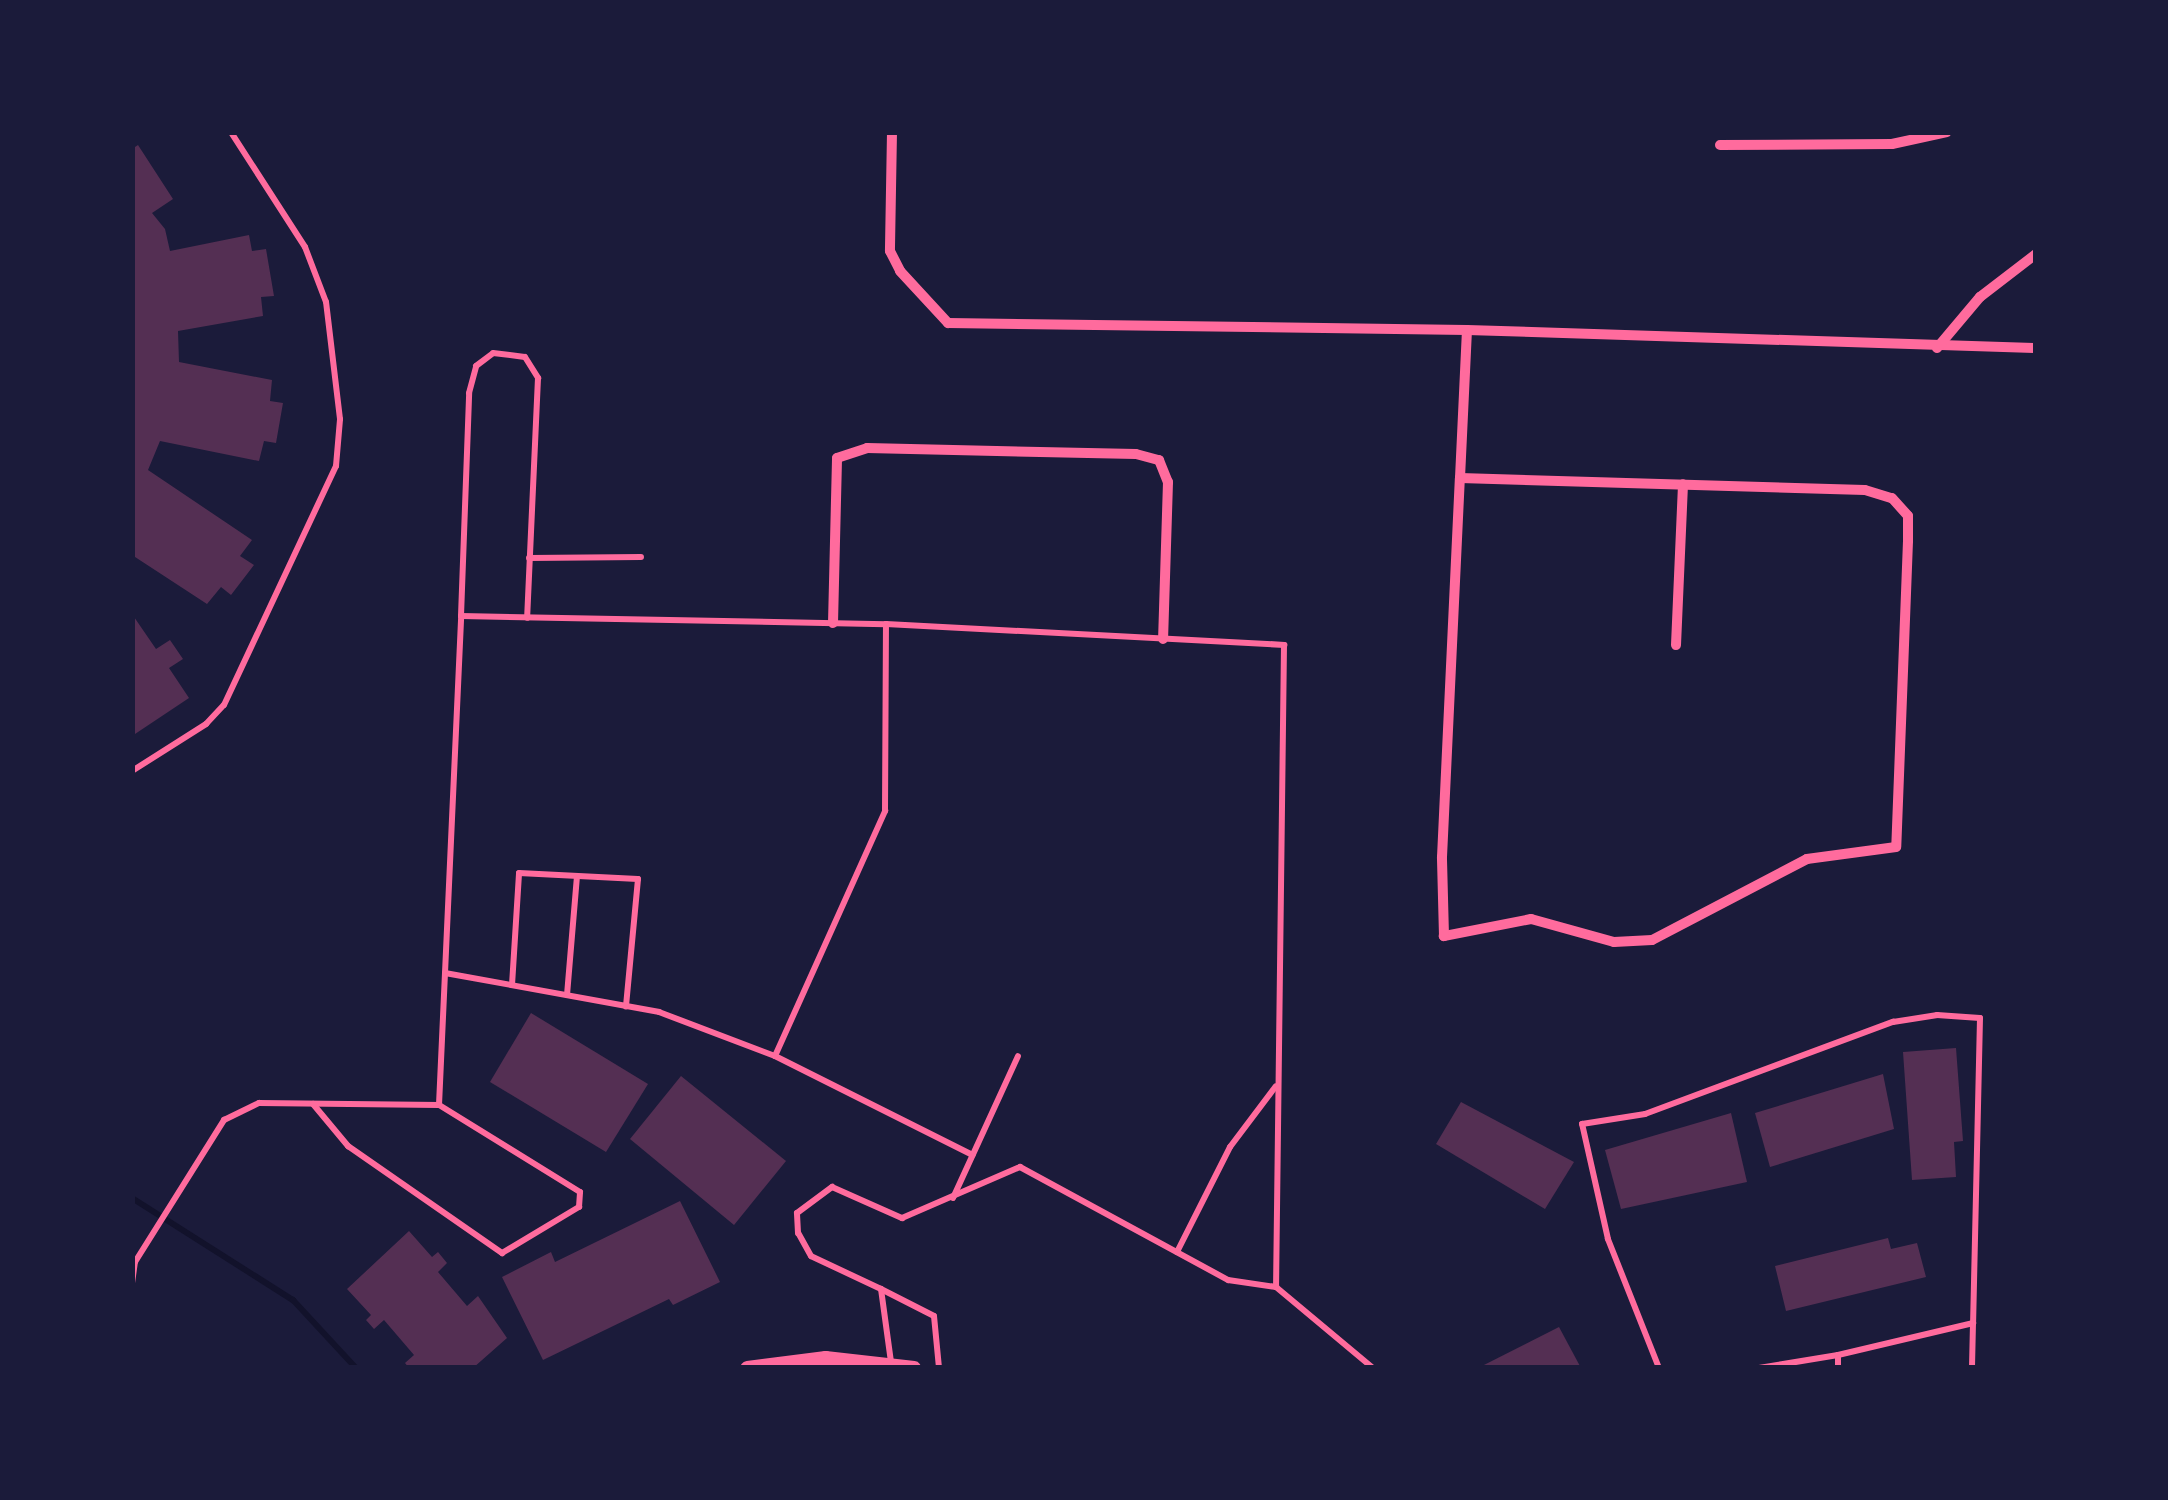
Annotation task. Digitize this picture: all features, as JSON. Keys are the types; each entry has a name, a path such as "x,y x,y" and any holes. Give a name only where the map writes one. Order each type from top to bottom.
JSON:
{"street":[{"path":"892,132 888,233 908,280 948,323 1468,330 1937,348 2036,348"},
{"path":"1720,145 1892,144 1947,132"},
{"path":"1937,348 1980,298 2036,254"},
{"path":"1460,478 1880,492 1908,516 1896,846 1819,855 1666,936 1614,942 1531,919 1444,936 1460,478 1468,330"},
{"path":"833,623 837,458 867,448 1136,454 1158,460 1168,482 1163,639"},
{"path":"1676,645 1682,484"},
{"path":"747,1368 825,1358 890,1362 912,1368"}],"lane":[{"path":"132,770 206,724 224,705 336,466 339,402 326,302 304,247 231,132"},
{"path":"439,1104 468,393 476,366 493,353 525,357 538,378 526,618"},
{"path":"529,558 641,557"},
{"path":"461,616 886,624 1284,646 1276,1287"},
{"path":"775,1056 884,811 886,624"},
{"path":"512,985 519,874 638,880 626,1006"},
{"path":"567,995 577,876"},
{"path":"445,973 626,1006 775,1056 973,1155"},
{"path":"1659,1368 1608,1239 1582,1124 1645,1114 1893,1022 1937,1016 1980,1018 1972,1368"},
{"path":"952,1199 1018,1056"},
{"path":"1176,1252 1230,1147 1276,1084"},
{"path":"132,1283 134,1262 224,1120 259,1103 439,1104 580,1192 578,1206 502,1253 348,1146 312,1104"},
{"path":"939,1368 934,1316 811,1256 798,1233 797,1213 832,1187 902,1218 1020,1167 1228,1280 1276,1287 1373,1368"},
{"path":"881,1289 890,1362"},
{"path":"1759,1368 1838,1356 1973,1323"},
{"path":"1838,1356 1838,1368"}],"building":[{"path":"138,145 173,199 152,213 165,229 170,251 249,235 252,251 266,249 274,296 261,297 263,316 178,331 179,362 272,380 270,401 283,403 276,443 264,441 259,461 160,441 148,470 252,540 240,556 254,565 231,595 221,587 207,604 132,555 132,149"},
{"path":"132,614 156,649 170,640 183,659 169,668 189,698 132,736"},
{"path":"531,1013 648,1084 606,1152 490,1082"},
{"path":"1956,1048 1963,1141 1954,1142 1956,1177 1912,1180 1903,1052"},
{"path":"1883,1074 1894,1129 1770,1167 1755,1113"},
{"path":"681,1076 786,1161 734,1225 630,1139"},
{"path":"1461,1102 1574,1162 1545,1209 1436,1144"},
{"path":"1731,1113 1747,1182 1621,1209 1605,1150"},
{"path":"680,1201 720,1282 673,1305 669,1299 543,1360 502,1277 551,1252 555,1262"},
{"path":"409,1231 432,1257 438,1252 447,1263 438,1272 467,1306 478,1296 507,1338 473,1368 409,1368 405,1363 414,1355 384,1320 374,1329 366,1320 371,1315 347,1289"},
{"path":"1888,1238 1891,1249 1917,1243 1926,1277 1786,1311 1775,1266"},
{"path":"1559,1327 1581,1368 1478,1368"}],"waterway":[{"path":"132,1198 293,1300 356,1368"}]}
